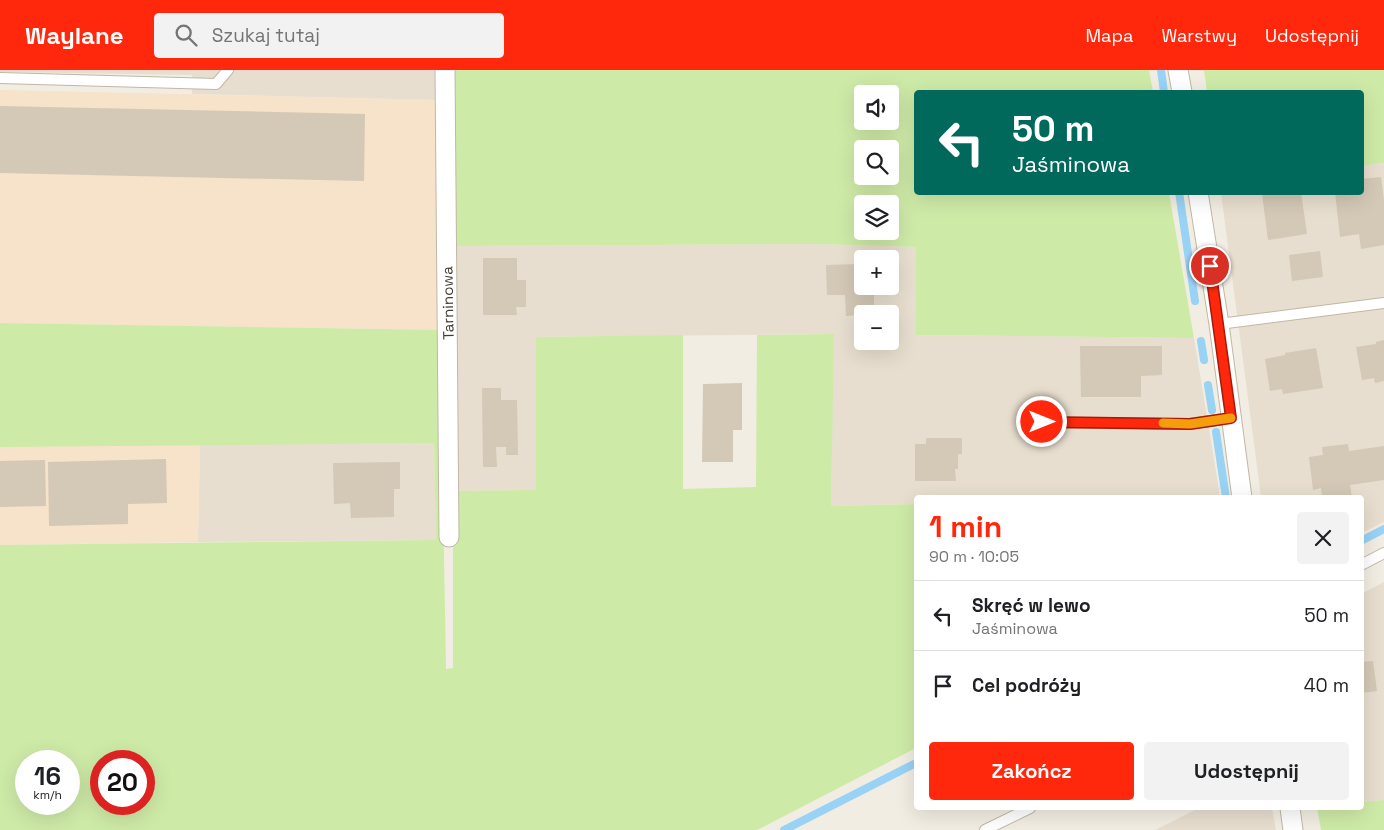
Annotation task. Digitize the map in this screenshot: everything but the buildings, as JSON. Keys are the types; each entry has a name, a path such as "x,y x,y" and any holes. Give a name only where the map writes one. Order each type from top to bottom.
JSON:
{"street":[{"name":"Tarninowa","path":"445,70 449,537"},
{"path":"1178,70 1182,90"},
{"path":"1198,195 1219,324 1242,495"},
{"path":"1290,810 1293,830"}],"lane":[{"path":"0,78 216,84 228,70"},
{"path":"1219,324 1384,303"},
{"path":"1023,422 1190,424 1231,418"},
{"path":"1364,563 1384,553"},
{"path":"984,830 1026,810"}],"shaded area":[{"path":"0,70 436,70 436,100 192,94 192,75 0,72"},
{"path":"0,90 436,100 440,330 0,323"},
{"path":"1384,163 1384,522 1364,532 1364,495 1261,495 1221,195 1364,195 1364,166"},
{"path":"814,244 916,247 917,335 1194,338 1220,495 914,495 914,504 831,506 833,334 536,337 536,490 453,491 453,246"},
{"path":"434,443 436,540 198,542 200,444"},
{"path":"200,444 198,542 0,545 0,446"},
{"path":"1384,582 1384,800 1364,802 1364,592"},
{"path":"1195,810 1272,810 1276,830 1155,830"}],"green space":[{"path":"454,70 1149,70 1153,90 914,90 914,195 1169,195 1194,338 916,335 916,247 814,244 453,246"},
{"path":"1204,70 1384,70 1384,163 1364,166 1364,90 1207,90"},
{"path":"0,323 440,330 446,669 453,668 453,491 536,490 536,337 683,335 683,489 756,487 757,335 834,334 831,506 914,504 914,749 757,830 0,830 0,545 436,540 434,443 0,447"},
{"path":"1384,800 1384,830 1321,830 1317,810 1364,810 1364,802"}],"waterway":[{"path":"1161,70 1164,90"},
{"path":"1179,195 1195,301"},
{"path":"1201,341 1204,360"},
{"path":"1208,385 1212,410"},
{"path":"1216,432 1226,495"},
{"path":"1364,539 1384,529"},
{"path":"784,830 914,764"}],"slow traffic":[{"path":"1163,423 1190,424 1231,418"}],"route":[{"path":"1042,422 1190,424 1231,418 1210,266"}]}
